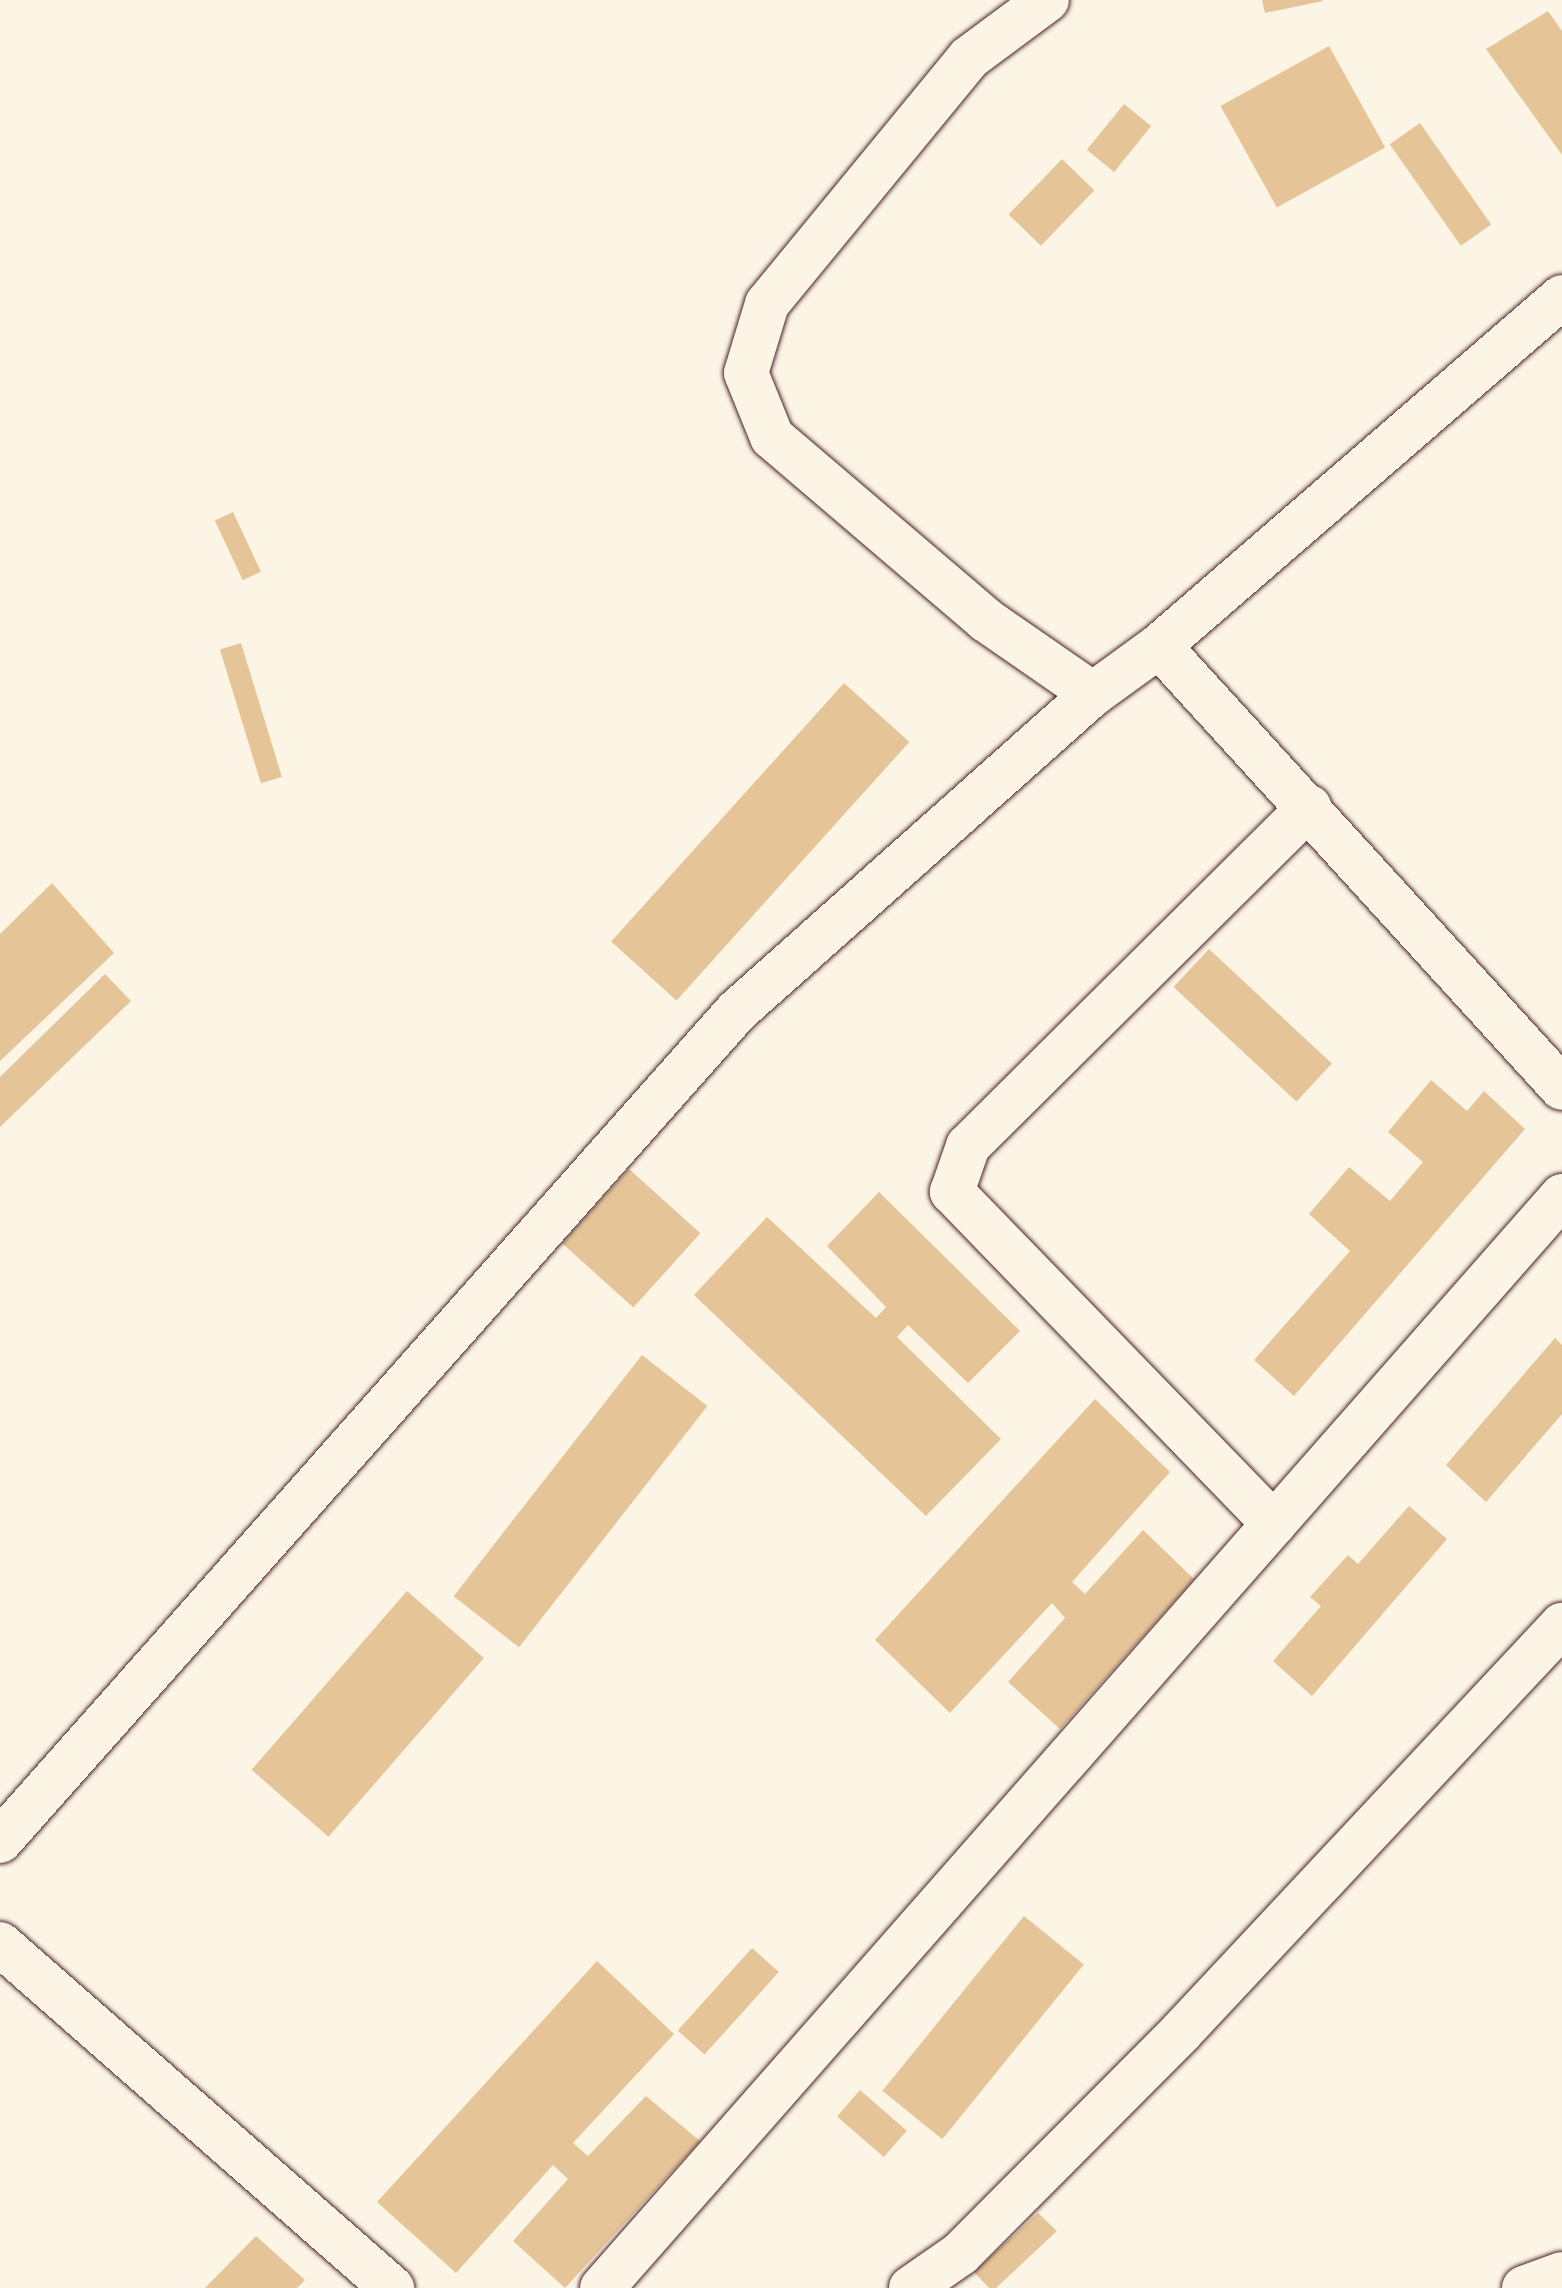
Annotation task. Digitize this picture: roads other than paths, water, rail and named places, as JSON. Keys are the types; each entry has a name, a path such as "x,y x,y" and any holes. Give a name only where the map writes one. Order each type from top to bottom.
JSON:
{"street":[{"path":"1047,0 969,58 767,304 746,373 772,437 986,620 1093,694"},
{"path":"0,1841 737,1011 1093,694 1159,646 1562,297"},
{"path":"1159,646 1562,1088"},
{"path":"1274,1524 952,1192 968,1146 1309,807"},
{"path":"602,2288 1562,1196"},
{"path":"911,2288 960,2254 1181,2032 1562,1625"},
{"path":"0,1944 392,2288"},
{"path":"1524,2288 1562,2274"}]}
